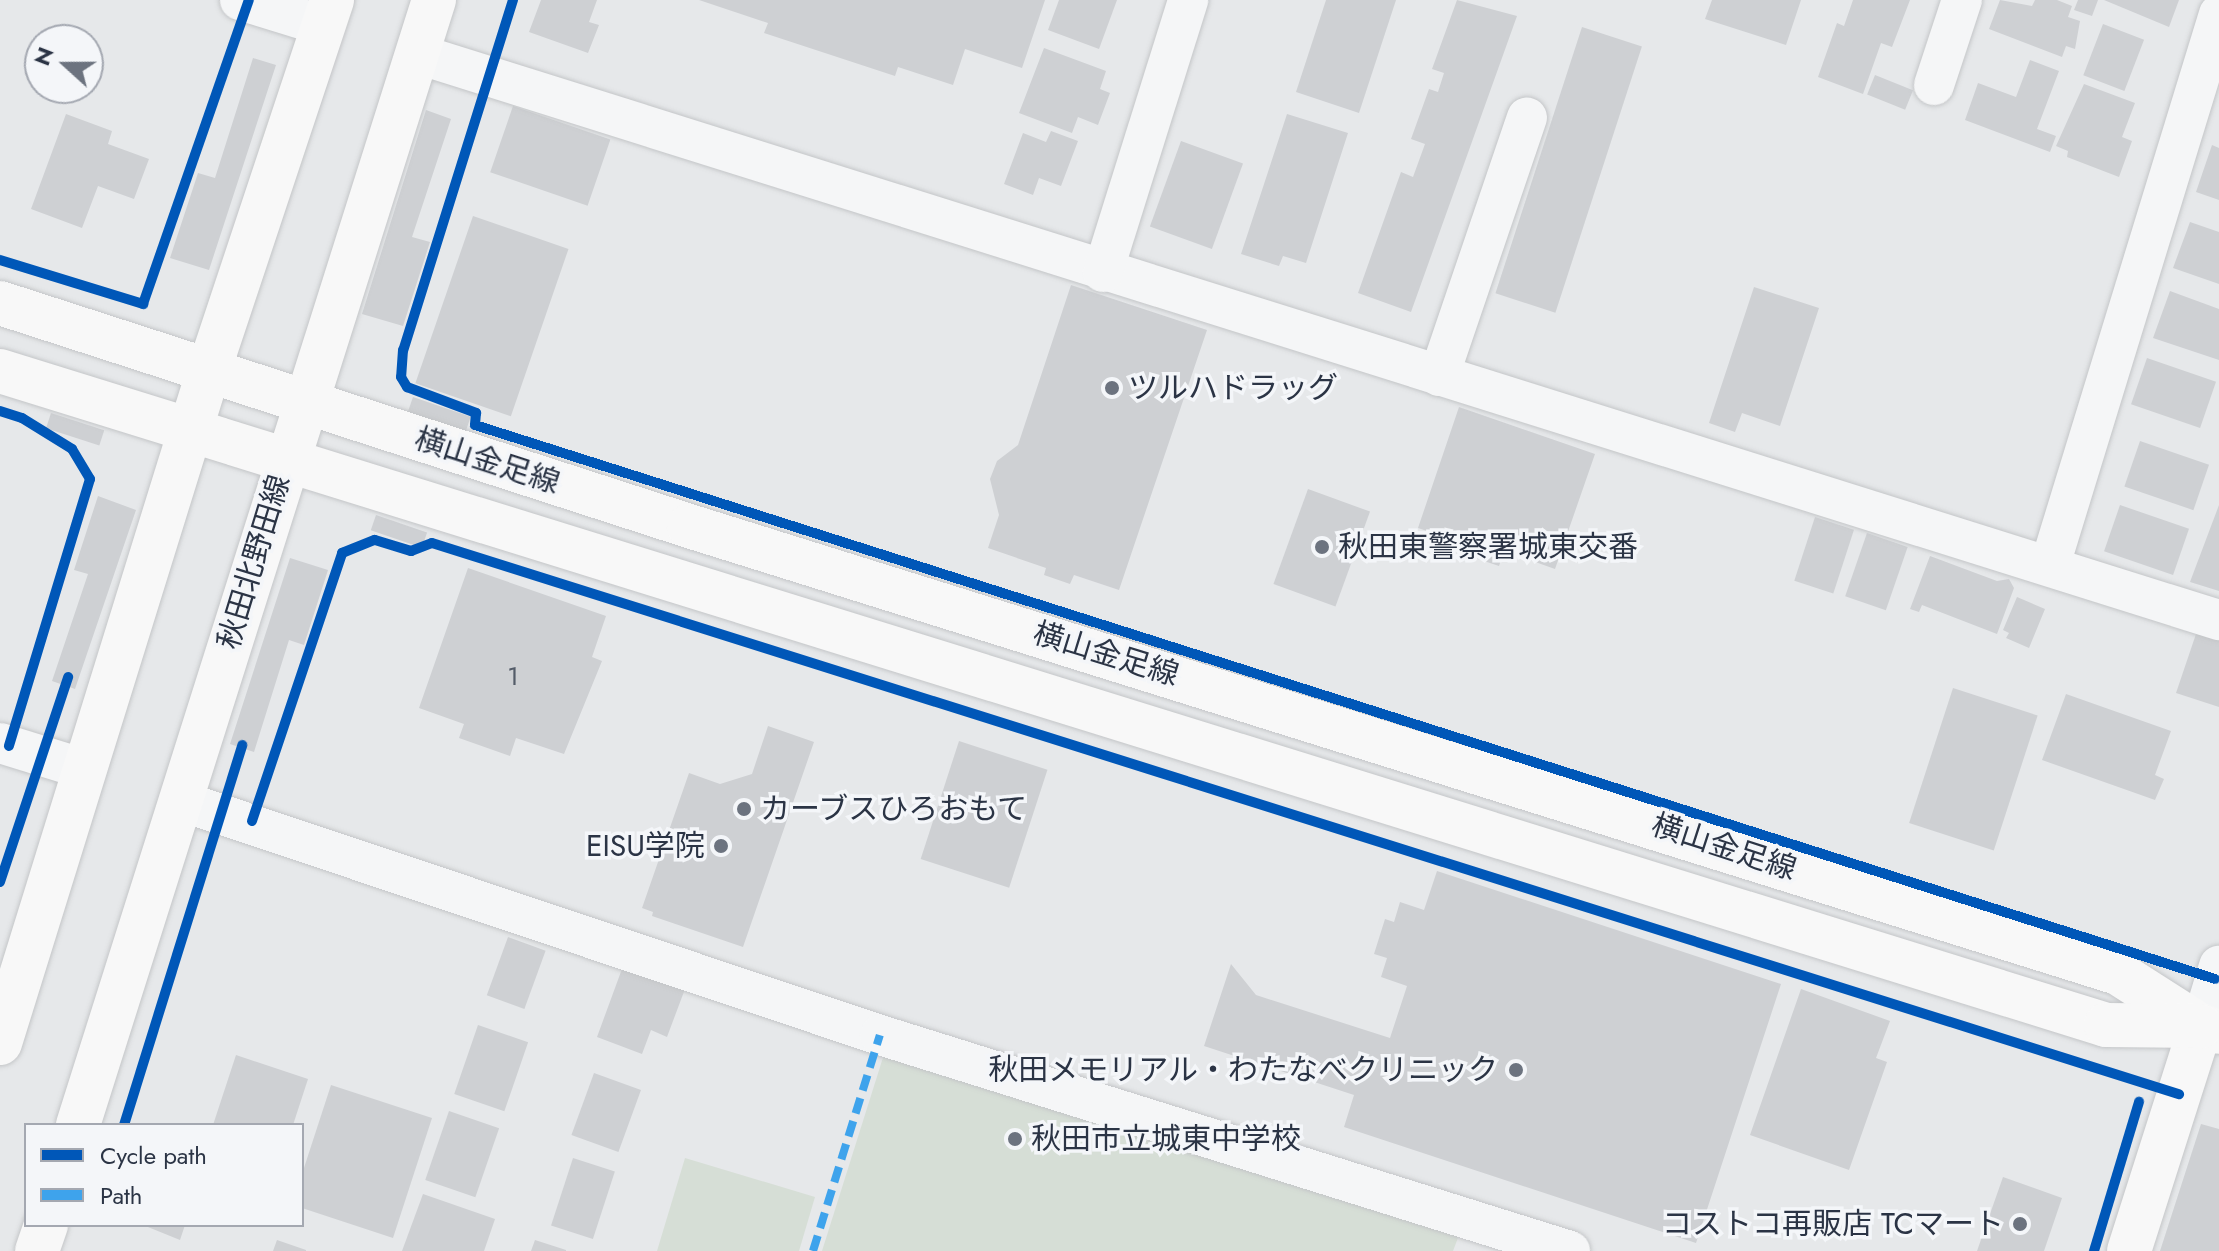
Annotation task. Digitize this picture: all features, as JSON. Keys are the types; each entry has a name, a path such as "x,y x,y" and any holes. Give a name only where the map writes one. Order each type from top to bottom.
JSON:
{"main road":[{"name":"秋田北野田線","path":"79,1123 285,462 434,0"},
{"path":"0,1043 189,431 328,13"},
{"name":"横山金足線","path":"0,303 208,373 2118,973 2210,1029"},
{"name":"横山金足線","path":"0,371 1254,764 2106,1025 2210,1029"},
{"path":"1254,764 1271,706"},
{"path":"2129,1251 2210,1029"},
{"path":"37,1251 45,1227"}],"street":[{"path":"240,0 328,13"},
{"path":"1103,272 1188,0"},
{"path":"1934,85 1962,0"},
{"path":"2050,565 2219,14"},
{"path":"418,54 1103,272 2219,620"},
{"path":"1439,376 1527,118"},
{"path":"0,743 84,769"},
{"path":"181,801 271,827 880,1035 1570,1251"},
{"path":"2210,1029 2219,966"}],"shaded area":[{"name":"秋田市立城東中学校","path":"886,1048 1461,1230 1453,1251 822,1251"},
{"path":"685,1158 815,1197 799,1251 657,1251"}],"building":[{"path":"541,0 597,0 589,22 599,25 588,53 529,32"},
{"path":"699,0 1045,0 1022,68 965,49 953,85 898,67 895,76 764,33 768,23"},
{"path":"1059,0 1117,0 1099,49 1048,30"},
{"path":"1326,0 1396,0 1359,113 1296,92"},
{"path":"1457,0 1517,16 1411,312 1358,293 1401,172 1413,177 1425,144 1411,139 1429,89 1438,92 1444,73 1432,69"},
{"path":"1712,0 1801,0 1786,45 1705,19"},
{"path":"1853,0 1910,0 1892,47 1881,43 1863,94 1818,77 1837,23 1844,26"},
{"path":"2000,0 2032,6 2035,0 2057,0 2072,6 2068,17 2080,21 2075,49 2066,46 2062,57 1989,29"},
{"path":"2078,0 2098,0 2092,16 2074,10"},
{"path":"2104,0 2179,0 2169,27"},
{"path":"2103,24 2144,40 2124,91 2083,75"},
{"path":"1582,27 1642,46 1555,313 1495,293"},
{"path":"1044,48 1106,71 1100,89 1110,93 1098,125 1078,117 1072,133 1019,113"},
{"path":"253,58 276,65 209,270 170,258 198,173 215,178"},
{"path":"2030,60 2059,71 2037,129 2056,136 2050,152 1965,120 1978,83 2016,97"},
{"path":"1875,75 1913,90 1905,110 1867,94"},
{"path":"2084,84 2135,103 2122,137 2132,141 2119,177 2067,157 2068,151 2056,146"},
{"path":"513,106 610,140 588,206 490,172"},
{"path":"426,110 451,119 412,237 430,242 403,326 362,314"},
{"path":"66,114 112,131 108,144 149,159 134,199 98,186 82,228 31,209"},
{"path":"1287,114 1348,133 1306,263 1283,256 1279,266 1241,254"},
{"path":"1051,131 1078,141 1061,186 1039,178 1033,195 1004,184 1023,133 1046,142"},
{"path":"1181,141 1243,164 1212,249 1150,227"},
{"path":"2212,145 2219,148 2219,200 2196,192"},
{"path":"473,216 568,249 511,416 415,383"},
{"path":"2190,222 2219,232 2219,284 2173,268"},
{"name":"ツルハドラッグ","path":"1071,285 1207,330 1119,590 1074,575 1070,584 1044,575 1046,568 988,548 999,515 990,479 997,461 1018,445"},
{"path":"1754,287 1819,308 1780,426 1742,413 1735,432 1709,423"},
{"path":"2170,291 2219,309 2219,360 2153,338"},
{"path":"2147,358 2216,382 2200,428 2131,404"},
{"path":"413,397 471,417 465,434 407,414"},
{"path":"1459,407 1595,454 1555,569 1504,551 1499,566 1466,555 1469,545 1418,528"},
{"path":"51,413 104,430 99,446 46,428"},
{"path":"2140,441 2209,465 2193,510 2124,486"},
{"name":"秋田東警察署城東交番","path":"1308,489 1370,512 1335,606 1273,584"},
{"path":"98,496 136,510 75,689 52,681 88,574 74,570"},
{"path":"2120,505 2189,529 2173,575 2104,551"},
{"path":"2219,505 2219,591 2190,582"},
{"path":"376,515 427,533 422,548 371,530"},
{"path":"1815,517 1854,530 1833,593 1794,581"},
{"path":"1867,533 1908,547 1886,610 1845,596"},
{"path":"1930,556 1997,581 2009,579 2014,588 1997,634 1922,605 1919,612 1910,609"},
{"path":"290,558 328,570 304,645 289,640 254,752 230,744"},
{"path":"468,568 606,616 592,657 602,661 564,754 516,738 510,756 459,738 464,724 419,708"},
{"path":"2017,597 2045,609 2029,648 2006,638 2009,633 2003,630"},
{"path":"2197,631 2219,638 2219,707 2176,693"},
{"path":"1953,688 2038,716 1994,851 1909,823"},
{"path":"2066,694 2171,731 2155,775 2164,779 2155,800 2042,760"},
{"name":"EISU学院","path":"768,726 814,742 743,947 652,916 653,912 642,908 689,773 720,784 752,774"},
{"path":"959,741 1047,770 1009,888 921,859"},
{"name":"秋田メモリアル・わたなべクリニック","path":"1437,871 1781,984 1696,1243 1344,1127 1354,1095 1204,1046 1231,964 1256,995 1390,1038 1407,986 1381,977 1387,958 1374,954 1385,919 1394,922 1400,902 1424,910"},
{"path":"508,937 546,951 524,1009 487,995"},
{"path":"626,958 688,981 667,1037 651,1030 642,1054 597,1037"},
{"path":"1801,989 1890,1021 1876,1058 1887,1062 1849,1170 1750,1135"},
{"path":"478,1025 528,1042 504,1111 454,1094"},
{"path":"236,1055 308,1079 294,1123 214,1123"},
{"path":"594,1073 641,1090 618,1152 571,1135"},
{"path":"331,1085 432,1118 393,1238 304,1209 304,1168"},
{"path":"449,1111 499,1128 475,1197 425,1180"},
{"path":"2201,1124 2219,1129 2219,1251 2160,1251"},
{"path":"573,1158 615,1172 593,1239 551,1226"},
{"name":"コストコ再販店 TCマート","path":"2003,1177 2062,1198 2044,1251 1977,1251"},
{"path":"423,1194 495,1219 484,1251 402,1251"},
{"path":"148,1227 184,1227 180,1240"},
{"path":"277,1240 306,1250 306,1251 273,1251"},
{"path":"535,1240 566,1250 566,1251 531,1251"}],"marked path":[{"path":"813,1251 880,1035"}],"cycle path":[{"path":"0,260 143,304 249,0"},
{"path":"513,0 403,350 401,377 407,387 476,413 475,425 2215,979"},
{"path":"0,411 22,418 72,449 90,479 9,746"},
{"path":"252,821 342,553 375,540 411,551 432,543 2179,1094"},
{"path":"0,882 68,677"},
{"path":"125,1123 242,745"},
{"path":"2094,1251 2139,1102"}],"place":[{"name":"ツルハドラッグ","path":"1112,388"},
{"name":"秋田東警察署城東交番","path":"1322,547"},
{"name":"カーブスひろおもて","path":"744,809"},
{"name":"EISU学院","path":"721,846"},
{"name":"秋田メモリアル・わたなべクリニック","path":"1516,1070"},
{"name":"秋田市立城東中学校","path":"1015,1139"},
{"name":"コストコ再販店 TCマート","path":"2020,1224"}]}
